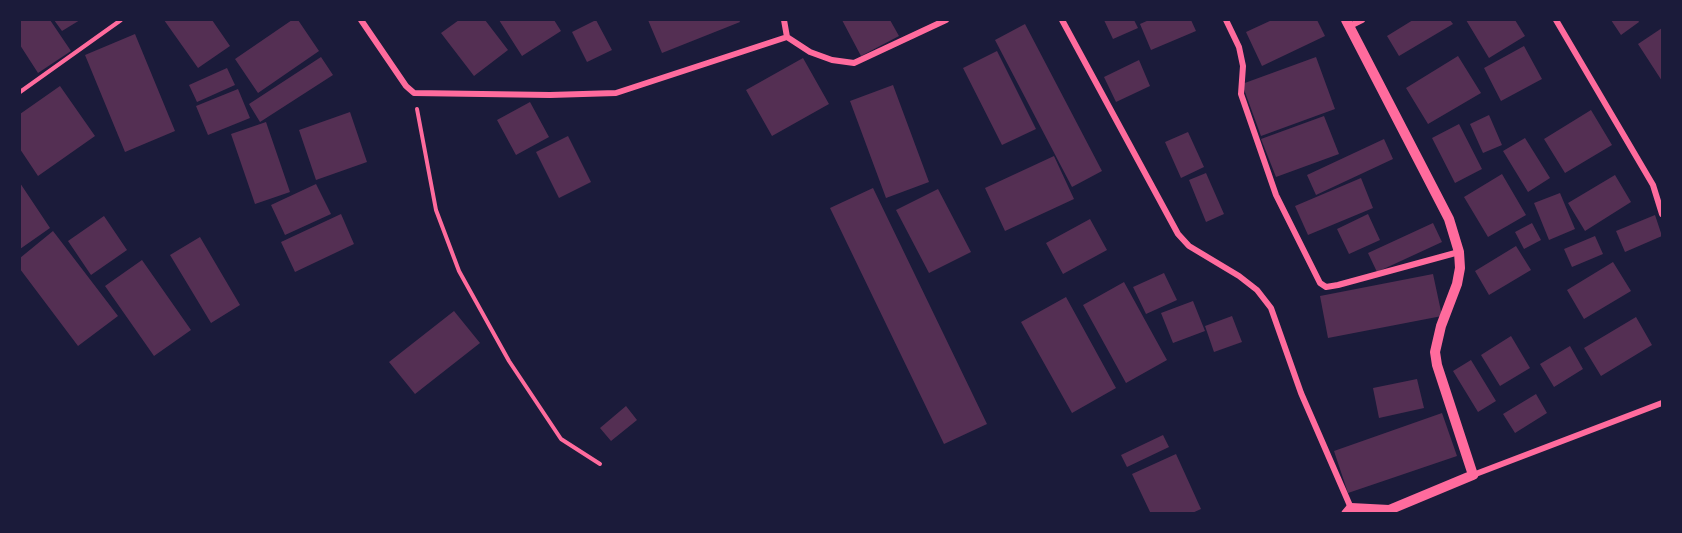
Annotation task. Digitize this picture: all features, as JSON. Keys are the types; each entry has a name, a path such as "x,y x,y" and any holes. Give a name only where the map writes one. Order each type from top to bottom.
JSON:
{"street":[{"path":"361,20 406,86 414,93 550,95 616,93 787,37"},
{"path":"784,20 787,37 810,52 832,60 854,63 946,20"},
{"path":"1062,20 1178,234 1189,246 1239,276 1257,290 1271,308 1301,393 1348,511 1389,510 1473,475 1662,403"},
{"path":"1226,20 1239,47 1243,66 1241,94 1276,195 1320,283 1326,287 1338,285 1459,252"},
{"path":"1362,20 1348,23 1449,219 1459,252 1460,268 1457,284 1441,326 1435,352 1437,365 1473,475"},
{"path":"1556,20 1653,184 1662,214"}],"path":[{"path":"20,92 121,20"},
{"path":"414,93 436,210 459,271 509,361 561,439 600,464"}],"building":[{"path":"20,20 50,20 71,51 38,73 20,45"},
{"path":"54,20 80,20 62,31"},
{"path":"164,20 212,20 230,46 198,68"},
{"path":"292,20 298,20 319,51 258,93 235,59"},
{"path":"459,20 485,20 508,50 474,76 441,33"},
{"path":"499,20 554,20 561,31 522,56"},
{"path":"596,20 612,50 587,62 572,32"},
{"path":"648,20 739,20 740,22 662,53"},
{"path":"842,20 890,20 899,36 861,56"},
{"path":"1104,20 1134,20 1138,28 1113,39"},
{"path":"1149,20 1191,20 1196,31 1151,50 1140,24"},
{"path":"1272,20 1317,20 1325,36 1262,66 1246,32"},
{"path":"1413,20 1450,20 1453,24 1399,56 1387,36"},
{"path":"1466,20 1515,20 1525,36 1489,58"},
{"path":"1611,20 1638,20 1639,22 1621,35"},
{"path":"1025,24 1102,171 1072,187 995,40"},
{"path":"1662,28 1662,81 1638,44"},
{"path":"135,34 175,131 125,152 85,55"},
{"path":"1524,46 1542,79 1501,101 1484,68"},
{"path":"997,51 1036,129 1002,145 963,68"},
{"path":"1458,56 1481,93 1428,124 1406,88"},
{"path":"321,57 333,75 260,122 249,104"},
{"path":"1316,57 1335,109 1261,136 1242,84"},
{"path":"803,58 829,104 772,136 746,90"},
{"path":"1139,60 1150,86 1116,102 1104,77"},
{"path":"227,68 235,85 197,102 189,85"},
{"path":"893,85 929,182 886,198 850,101"},
{"path":"60,86 95,136 38,176 20,149 20,114"},
{"path":"238,89 250,118 208,135 196,106"},
{"path":"530,102 549,137 516,155 497,120"},
{"path":"1591,110 1612,145 1565,173 1544,139"},
{"path":"350,112 367,162 316,180 299,130"},
{"path":"1489,115 1502,145 1483,153 1470,124"},
{"path":"1324,116 1339,154 1276,177 1261,139"},
{"path":"266,122 290,192 255,204 231,134"},
{"path":"1459,124 1482,169 1455,183 1432,138"},
{"path":"1188,132 1204,167 1181,178 1165,142"},
{"path":"568,136 591,182 559,198 536,152"},
{"path":"1525,138 1550,178 1528,192 1503,151"},
{"path":"1384,139 1393,159 1316,195 1307,175"},
{"path":"1054,156 1074,199 1005,231 985,188"},
{"path":"1206,173 1224,214 1206,222 1189,180"},
{"path":"1502,174 1526,215 1488,237 1464,197"},
{"path":"1615,175 1631,202 1585,231 1568,203"},
{"path":"1361,178 1373,208 1308,235 1295,206"},
{"path":"20,183 50,228 20,249"},
{"path":"316,184 331,214 285,235 271,205"},
{"path":"873,188 987,424 944,444 830,208"},
{"path":"938,189 971,252 929,273 896,210"},
{"path":"1560,193 1575,229 1549,240 1534,203"},
{"path":"341,214 354,244 295,272 281,242"},
{"path":"1368,214 1380,240 1349,254 1337,229"},
{"path":"1655,215 1662,236 1625,252 1616,231"},
{"path":"104,216 127,250 91,275 68,241"},
{"path":"1090,219 1107,250 1063,274 1046,243"},
{"path":"1433,223 1442,242 1377,272 1368,253"},
{"path":"1532,223 1541,240 1524,249 1515,232"},
{"path":"53,231 118,316 78,346 20,269 20,258"},
{"path":"1595,236 1603,254 1572,267 1564,249"},
{"path":"200,237 240,305 211,323 170,255"},
{"path":"1516,246 1531,270 1489,295 1475,271"},
{"path":"142,260 191,330 154,356 105,286"},
{"path":"1613,262 1631,291 1584,319 1567,290"},
{"path":"1164,273 1177,300 1146,314 1133,287"},
{"path":"1433,274 1442,316 1328,338 1320,296"},
{"path":"1124,282 1167,360 1126,383 1083,305"},
{"path":"1066,297 1116,388 1072,413 1021,322"},
{"path":"1193,301 1205,331 1173,343 1161,313"},
{"path":"454,311 480,343 415,394 389,362"},
{"path":"1232,316 1242,342 1214,352 1205,326"},
{"path":"1636,317 1652,345 1601,376 1584,348"},
{"path":"1511,336 1530,368 1500,386 1481,355"},
{"path":"1570,346 1583,369 1554,387 1540,364"},
{"path":"1471,360 1496,401 1478,412 1453,371"},
{"path":"1417,379 1424,408 1379,418 1373,388"},
{"path":"1536,394 1547,413 1515,433 1503,414"},
{"path":"626,406 637,420 611,441 600,428"},
{"path":"1442,413 1457,456 1348,493 1334,451"},
{"path":"1163,435 1169,447 1127,467 1121,455"},
{"path":"1176,454 1201,509 1190,514 1151,514 1132,474"}]}
